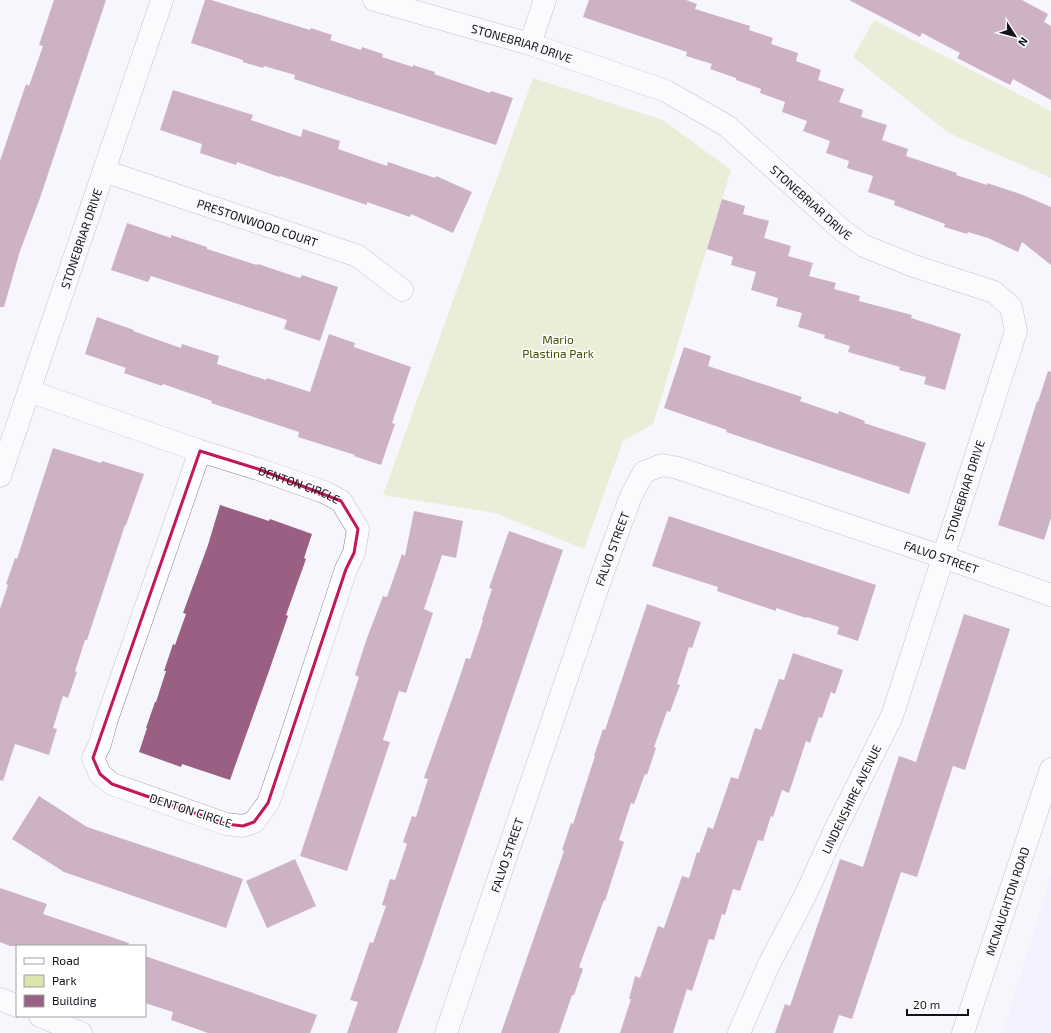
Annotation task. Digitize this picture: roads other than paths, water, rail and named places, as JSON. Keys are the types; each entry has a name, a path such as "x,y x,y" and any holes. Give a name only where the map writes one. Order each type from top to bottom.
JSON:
{"street":[{"name":"STONEBRIAR DRIVE","path":"0,476 162,0"},
{"name":"STONEBRIAR DRIVE","path":"374,0 530,44 666,90 727,126 843,231 864,246 914,266 994,292 1011,307 1016,331 943,557"},
{"path":"530,44 545,0"},
{"name":"PRESTONWOOD COURT","path":"104,171 358,256 402,290"},
{"name":"DENTON CIRCLE","path":"29,391 200,451 324,492 340,501 358,529 354,553 346,569 268,803 254,822 243,826 226,824 112,784 100,774 93,758 100,744 106,722 200,451"},
{"name":"FALVO STREET","path":"446,1033 602,576 631,496 644,472 662,465 678,468 1051,595"},
{"name":"LINDENSHIRE AVENUE","path":"739,1033 769,964 805,896 834,832 892,716 943,557"},
{"name":"MCNAUGHTON ROAD","path":"963,1033 1051,769"},
{"path":"0,999 16,1006"},
{"path":"42,1017 81,1033"}],"park label":[{"name":"Mario Plastina Park","path":"558,346"}]}
